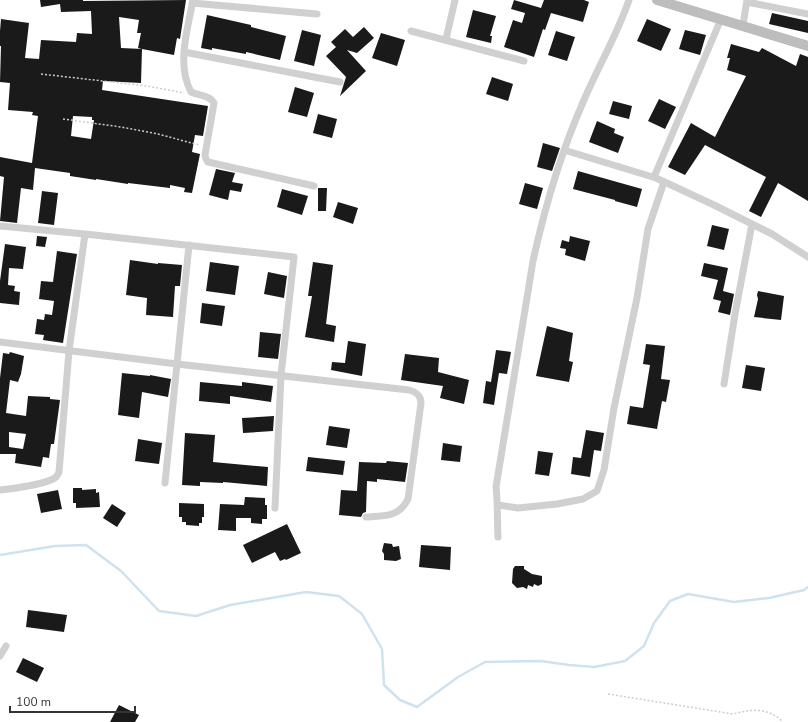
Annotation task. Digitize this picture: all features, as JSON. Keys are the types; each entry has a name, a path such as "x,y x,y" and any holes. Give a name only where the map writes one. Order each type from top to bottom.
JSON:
{"main road":[{"path":"657,0 808,46"}],"street":[{"path":"446,39 455,0"},
{"path":"498,537 498,505 496,487 533,261 546,204 564,150 583,101 617,32 629,0"},
{"path":"743,26 747,1 808,14"},
{"path":"314,186 208,162 205,155 214,103 210,98 191,92 185,71 184,52 192,2 317,14"},
{"path":"654,177 721,19"},
{"path":"411,31 446,39 524,61"},
{"path":"184,52 340,82"},
{"path":"564,150 654,177 752,224 786,242 808,257"},
{"path":"498,505 518,508 557,504 583,499 597,491 604,470 614,408 637,298 648,229 664,182"},
{"path":"724,384 735,314 752,224"},
{"path":"0,226 294,257 281,375 275,508"},
{"path":"0,490 35,484 52,479 57,476 59,472 69,351 84,234"},
{"path":"165,483 189,245"},
{"path":"0,342 416,392 421,403 408,499 404,507 391,515 366,517"},
{"path":"0,656 6,646"}],"path":[{"path":"41,74 147,86 186,94 191,92"},
{"path":"63,119 122,127 158,134 207,147"},
{"path":"608,694 733,714 744,711 764,711 773,713 783,722"}],"building":[{"path":"40,0 186,0 180,39 177,38 174,55 142,49 141,83 103,81 102,90 208,106 203,136 195,135 192,152 200,154 192,193 184,192 185,188 170,185 170,188 96,180 70,176 70,173 35,168 33,190 21,188 17,223 0,221 4,177 0,176 0,157 32,163 38,116 32,115 33,112 8,110 10,83 0,82 1,19 29,23 25,58 39,59 41,40 76,42 77,33 92,34 91,11 61,12 60,4 41,7","holes":["119,17 139,20 137,33 141,33 138,48 142,49 121,48","73,116 92,117 92,120 94,120 91,139 71,136"]},
{"path":"514,0 541,8 544,0 584,0 589,2 583,22 551,13 545,30 543,29 534,57 504,47 513,20 522,23 525,13 511,9"},
{"path":"473,10 496,16 490,36 492,36 491,43 466,37"},
{"path":"772,13 808,21 808,33 769,24"},
{"path":"207,15 251,25 251,27 286,36 280,60 246,52 246,54 212,48 212,50 201,48"},
{"path":"647,19 671,29 661,51 637,41"},
{"path":"364,27 374,38 357,53 347,50 366,71 340,96 346,77 326,56 336,47 331,42 345,29 353,37"},
{"path":"302,30 321,35 314,66 294,61"},
{"path":"685,30 706,35 700,55 679,49"},
{"path":"556,31 575,37 567,61 548,55"},
{"path":"381,33 405,40 397,66 372,58"},
{"path":"731,44 759,52 762,48 796,66 800,54 808,57 808,201 778,183 761,217 749,211 766,177 705,145 685,175 668,167 691,123 715,137 746,76 727,70 730,58 727,58"},
{"path":"492,77 513,84 508,101 486,94"},
{"path":"295,87 314,93 307,117 288,112"},
{"path":"659,99 676,107 665,129 648,121"},
{"path":"613,101 632,106 629,119 609,114"},
{"path":"318,114 337,119 332,138 313,133"},
{"path":"597,121 615,129 614,133 624,137 618,153 589,142"},
{"path":"543,143 560,148 552,171 537,167"},
{"path":"216,169 235,173 232,182 243,184 241,192 230,190 228,200 209,195"},
{"path":"578,171 642,189 637,207 573,189"},
{"path":"525,183 543,188 537,209 519,204"},
{"path":"318,188 327,188 326,211 318,211"},
{"path":"282,189 308,196 302,215 277,207"},
{"path":"42,191 58,193 54,225 38,223"},
{"path":"338,202 358,208 353,224 333,217"},
{"path":"712,225 729,229 724,250 707,246"},
{"path":"37,236 47,237 45,247 36,246"},
{"path":"570,236 590,241 585,261 565,255 566,249 560,248 562,240 569,242"},
{"path":"5,244 26,247 23,269 9,268 8,285 15,286 14,291 20,292 19,305 0,303 0,281"},
{"path":"57,251 77,254 63,343 43,340 44,335 35,334 37,319 44,320 45,314 52,315 54,301 39,299 41,281 53,282"},
{"path":"130,260 158,264 182,265 180,286 175,286 173,317 146,315 147,298 126,295"},
{"path":"210,262 239,266 235,295 206,291"},
{"path":"313,262 333,265 326,324 336,326 334,342 305,337 312,296 308,296"},
{"path":"704,263 728,268 723,291 734,294 730,315 718,312 721,301 713,299 718,280 701,276"},
{"path":"268,272 287,276 284,298 264,294"},
{"path":"758,291 784,296 781,320 754,317 758,299"},
{"path":"202,303 225,306 222,326 200,323"},
{"path":"547,326 573,333 569,361 573,362 569,382 536,376"},
{"path":"260,332 281,334 278,359 258,357"},
{"path":"348,341 366,344 362,376 331,370 332,362 345,363"},
{"path":"646,344 665,346 661,379 670,380 666,402 662,401 657,429 627,424 630,406 643,408 650,365 643,364"},
{"path":"496,350 511,352 507,374 499,373 494,405 483,403 486,381 491,382"},
{"path":"10,352 24,356 18,382 10,380 6,413 26,416 28,396 50,397 50,399 60,400 54,444 51,444 49,458 43,457 41,467 15,463 16,454 0,454 0,378 3,353 9,354","holes":["9,432 26,434 23,449 9,447"]},
{"path":"405,354 439,358 438,372 469,380 464,404 440,398 443,386 401,380"},
{"path":"746,365 765,368 761,391 742,388"},
{"path":"122,373 150,375 171,379 168,397 142,392 139,418 118,415"},
{"path":"200,382 242,386 242,382 273,386 271,402 230,396 230,404 199,401"},
{"path":"274,416 273,431 243,433 242,418"},
{"path":"329,426 350,429 347,448 326,445"},
{"path":"586,430 604,433 601,451 594,450 590,477 571,474 573,457 581,458"},
{"path":"185,433 215,435 213,462 268,467 267,486 223,482 200,482 200,486 182,485"},
{"path":"138,439 162,443 159,464 135,461"},
{"path":"443,443 462,446 460,462 441,460"},
{"path":"538,451 553,453 549,476 535,474"},
{"path":"308,457 345,461 343,475 306,471"},
{"path":"387,461 408,463 405,482 377,479 377,482 367,481 366,512 363,513 361,517 339,515 341,490 357,491 359,462 386,463"},
{"path":"73,488 82,488 82,490 96,489 96,493 99,492 100,507 76,508 76,503 73,503"},
{"path":"58,490 62,509 41,513 37,494"},
{"path":"245,497 265,498 265,505 267,505 267,519 262,519 262,524 251,523 251,518 236,518 236,531 218,530 220,504 244,505"},
{"path":"179,503 204,504 204,517 202,517 202,523 199,523 199,526 186,525 186,522 182,522 182,517 179,517"},
{"path":"112,504 126,513 117,527 103,518"},
{"path":"287,524 301,553 286,560 280,561 275,552 252,563 243,545"},
{"path":"384,543 392,544 393,547 399,546 401,559 396,561 384,560 384,554 382,551"},
{"path":"421,545 451,547 450,570 419,567"},
{"path":"515,566 524,566 524,569 532,574 542,576 542,584 538,586 534,584 533,587 528,585 527,589 523,587 517,588 512,583 513,569"},
{"path":"28,610 67,615 64,632 26,627"},
{"path":"23,658 44,668 37,682 16,672"},
{"path":"119,705 139,715 135,722 110,722"}],"waterway":[{"path":"0,555 55,546 86,545 121,571 159,611 196,616 230,605 306,592 339,596 362,614 382,649 384,685 400,700 417,707 458,677 485,662 541,661 594,667 625,661 644,646 654,623 670,601 688,594 734,602 769,598 804,590 808,587"}]}
